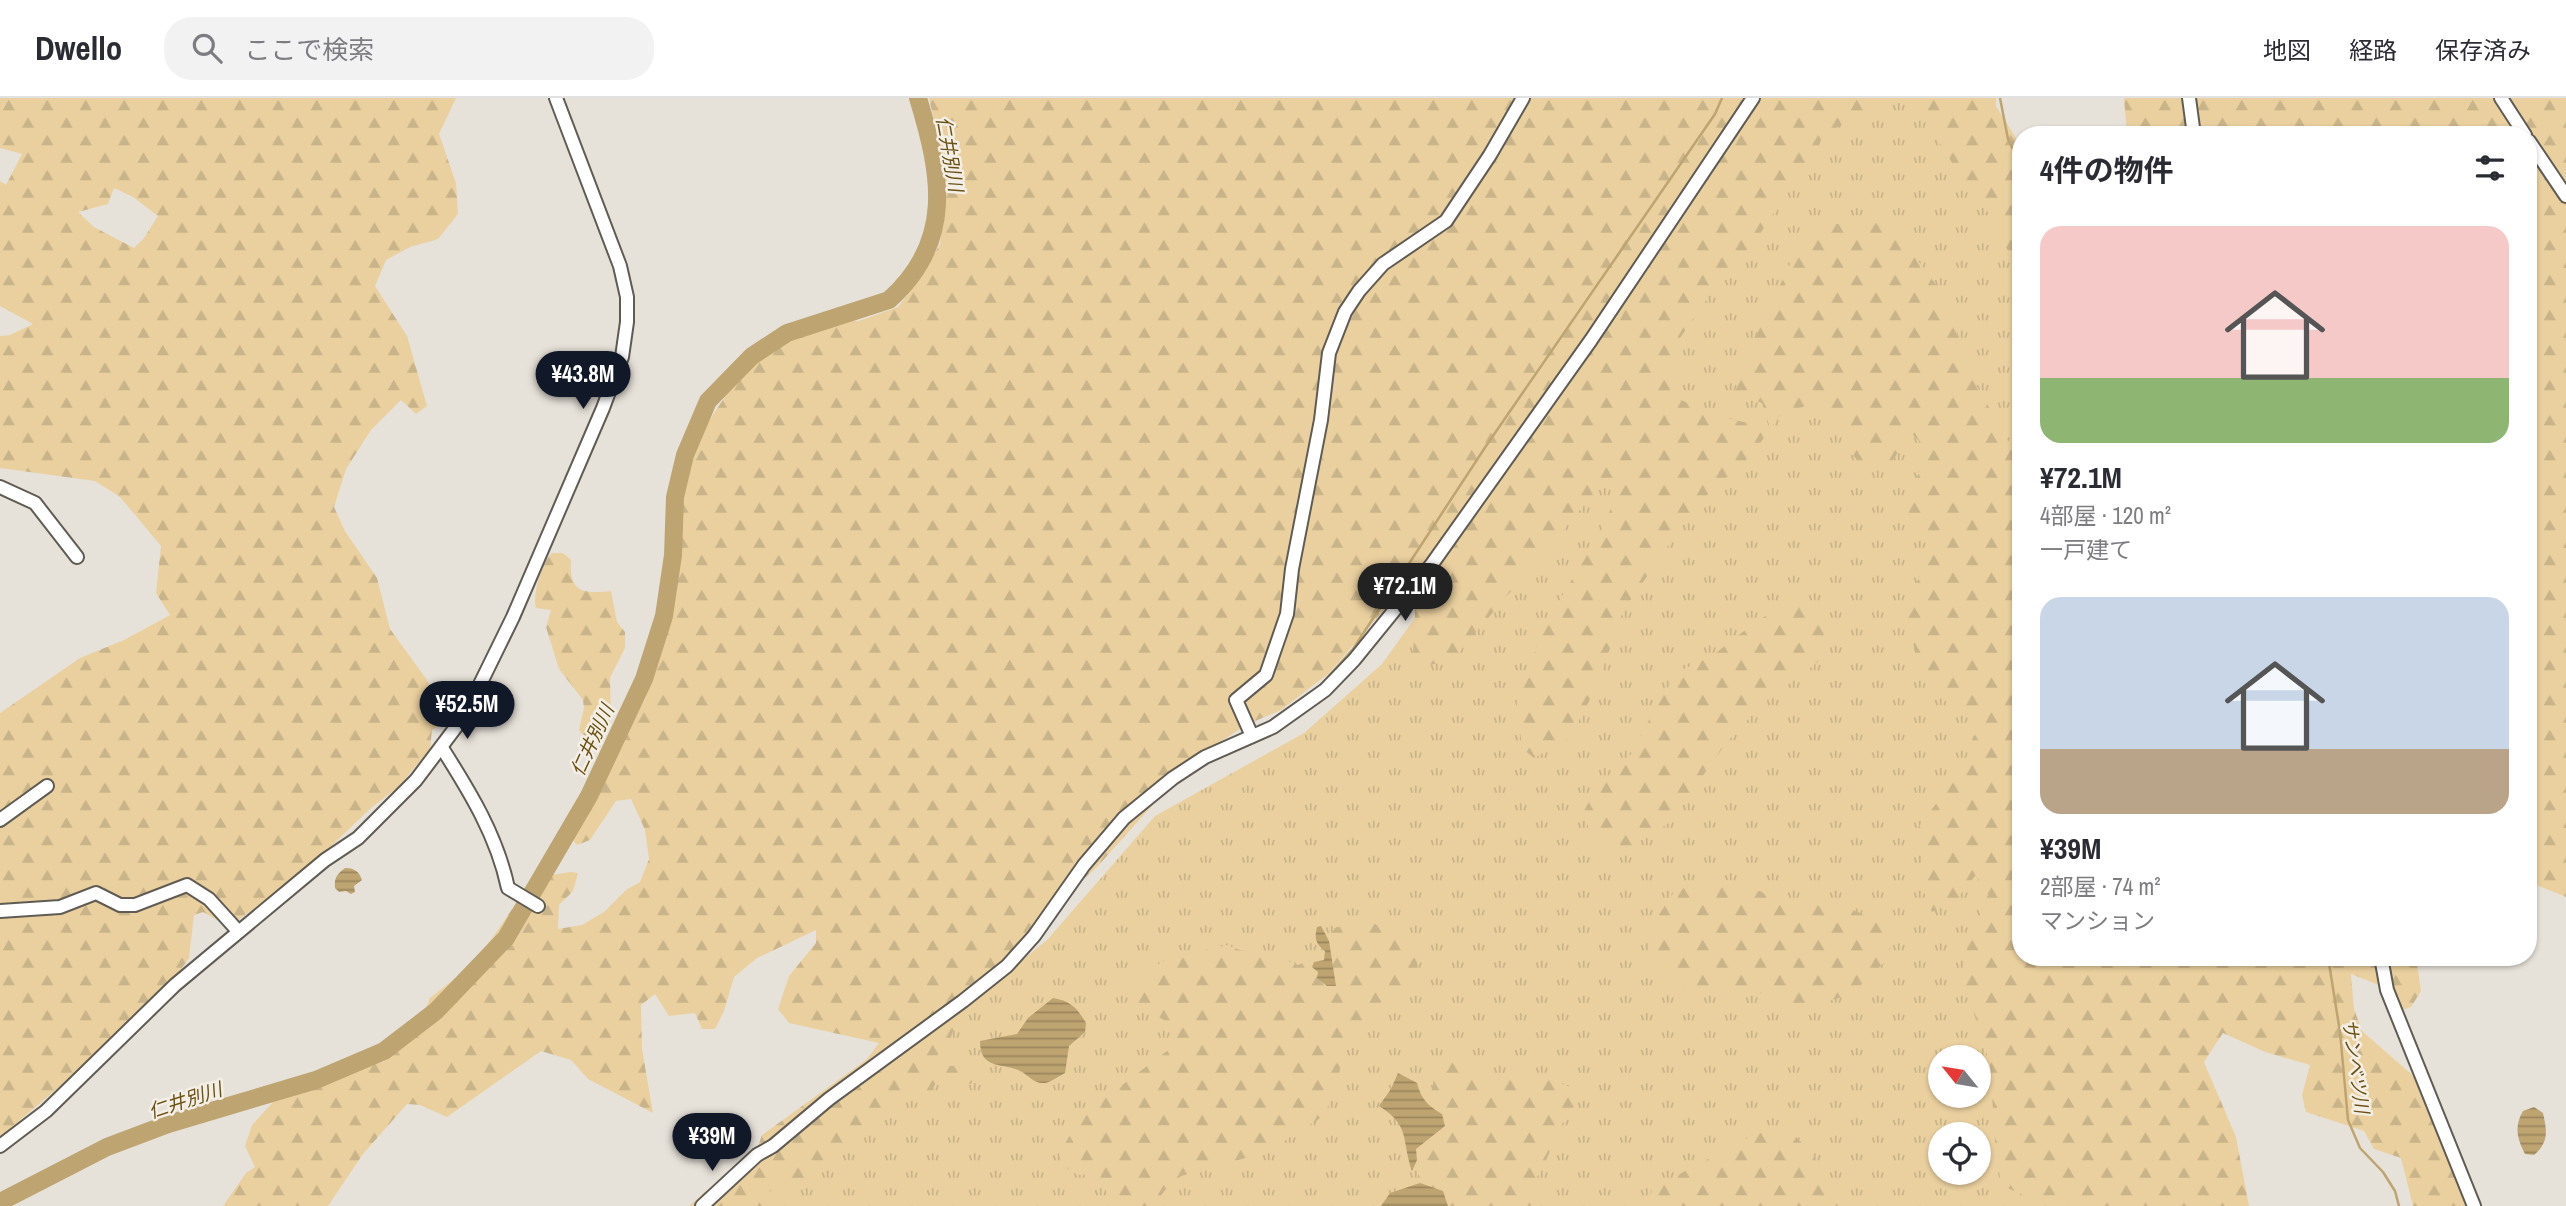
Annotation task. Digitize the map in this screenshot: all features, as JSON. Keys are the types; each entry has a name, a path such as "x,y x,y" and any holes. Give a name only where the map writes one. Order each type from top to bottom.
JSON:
{"street":[{"path":"0,1146 46,1111 175,985 326,860 358,838 394,804 442,748 465,715 489,669 603,408 622,357 627,310 620,266 556,98"},
{"path":"1252,736 1236,700 1266,675 1287,614 1292,569 1334,337 1345,312 1359,291 1383,264 1446,221 1490,155 1523,98"},
{"path":"702,1206 757,1155 773,1146 829,1099 1007,966 1034,936 1084,865 1124,818 1173,778 1205,757 1289,718 1325,690 1354,660 1432,564 1591,340 1754,98"},
{"path":"2189,98 2193,126"},
{"path":"2501,98 2519,126"},
{"path":"2537,153 2566,196"},
{"path":"0,487 35,503 77,558"},
{"path":"442,748 480,808 504,868 508,888 538,906"},
{"path":"0,820 47,786"},
{"path":"0,911 60,907 96,893 120,905 135,905 187,885 209,899 238,931"},
{"path":"2383,966 2387,990 2474,1206"}],"green space":[{"path":"0,98 456,98 439,134 456,183 458,214 438,239 410,247 386,260 375,286 407,336 427,406 416,414 401,400 371,430 346,469 334,507 345,531 377,578 390,629 427,680 447,721 432,730 430,749 398,787 371,808 304,872 238,920 219,921 203,912 194,915 189,958 177,975 112,1042 0,1137 0,713 80,658 124,640 170,615 156,593 161,546 120,497 95,481 0,468 0,336 10,335 33,324 0,306 0,181 6,185 22,154 0,148","holes":["114,188 133,197 158,216 134,248 94,227 78,212 108,204"]},
{"path":"929,98 1895,98 1824,135 1756,240 1723,276 1673,348 1679,399 1713,415 1770,428 1762,403 1734,393 1751,346 1802,239 1833,224 1890,223 1943,294 1974,381 2012,445 2012,966 2417,966 2421,991 2411,1007 2394,1013 2384,1002 2379,985 2351,974 2354,1009 2362,1031 2426,1087 2469,1206 2413,1206 2401,1158 2374,1149 2364,1131 2306,1112 2302,1095 2310,1065 2265,1052 2223,1033 2204,1062 2236,1137 2249,1206 2072,1206 2067,1201 2034,1200 2001,1185 1992,1095 1992,1045 1984,1045 1962,976 1967,947 1988,895 1976,875 1955,901 1932,912 1919,880 1923,851 1916,830 1962,770 1973,737 1987,721 1938,697 1925,683 1904,613 1931,549 1921,528 1898,514 1919,473 1923,445 1912,434 1903,436 1893,460 1884,466 1868,469 1849,452 1839,427 1811,405 1782,412 1751,456 1697,504 1623,611 1596,688 1569,739 1534,758 1523,749 1517,701 1545,624 1599,535 1613,504 1613,485 1596,491 1461,650 1446,662 1429,665 1413,656 1416,587 1410,580 1328,674 1281,710 1246,725 1194,759 1097,867 1043,916 1010,958 945,1018 955,1018 953,1031 934,1059 971,1071 974,1077 971,1084 944,1080 936,1083 931,1091 921,1096 899,1098 889,1107 884,1121 871,1130 854,1133 839,1148 831,1163 789,1186 776,1183 768,1186 773,1200 769,1206 689,1206 758,1146 762,1135 866,1060 879,1043 789,1023 778,1009 789,976 816,943 816,930 757,958 734,977 724,1011 715,1029 702,1029 695,1013 669,1016 655,994 641,1005 642,1049 653,1113 588,1079 571,1060 541,1051 447,1117 420,1105 407,1104 363,1154 328,1206 223,1206 246,1173 255,1167 245,1146 252,1125 275,1100 340,1078 379,1061 384,1062 387,1039 424,1013 430,998 469,967 533,878 578,873 573,891 559,905 558,929 582,925 604,912 626,890 640,882 649,859 645,830 631,799 616,801 590,840 577,845 571,838 645,699 663,641 673,591 668,553 681,485 695,445 738,378 797,330 837,321 859,321 898,307 920,278 940,244 945,201 936,129"},
{"path":"1784,98 1942,98 2012,223 2012,966 2025,966 2143,1206 722,1206 1047,940 1155,816 1304,733 1382,664"},
{"path":"1897,98 1996,98 1996,106 2012,132 2012,259 1981,199 1957,171 1917,106"},
{"path":"2124,98 2566,98 2566,897 2537,885 2537,126 2126,126"},
{"path":"552,553 563,553 571,560 572,579 580,589 593,592 611,591 617,622 625,632 625,648 610,678 611,716 605,732 595,741 588,741 579,730 583,700 559,669 546,627 551,610 536,608 535,595 539,579"},
{"path":"1802,602 1819,609 1824,633 1818,662 1762,704 1727,742 1669,823 1632,846 1610,852 1592,842 1584,811 1597,787 1633,752 1662,694 1684,669 1712,656 1778,608"},
{"path":"1726,880 1762,892 1773,901 1848,908 1882,922 1893,941 1886,961 1848,995 1806,1008 1744,988 1706,993 1690,989 1655,966 1648,946 1655,921 1675,890"},
{"path":"1364,920 1416,940 1418,973 1368,1013 1345,1040 1336,1093 1322,1117 1267,1152 1181,1176 1153,1206 1108,1206 1105,1180 1095,1174 1078,1175 1063,1166 1059,1154 1081,1116 1171,1048 1177,1036 1171,1024 1139,1006 1133,984 1142,973 1166,960 1227,945 1240,950 1268,953 1298,965 1316,957 1335,928"},
{"path":"1460,1061 1490,1078 1544,1077 1570,1087 1576,1104 1560,1127 1545,1163 1530,1189 1531,1206 1420,1206 1417,1182 1434,1078 1446,1063"},
{"path":"1784,1125 1811,1152 1838,1206 1654,1206 1646,1202 1652,1190 1674,1177 1751,1136"}],"shaded area":[{"path":"345,868 356,871 362,880 354,886 355,892 351,894 346,891 339,892 335,888 337,876"},
{"path":"1321,926 1329,941 1336,986 1327,986 1317,978 1318,972 1312,967 1314,962 1324,960 1325,951 1316,938 1317,927"},
{"path":"1053,998 1073,1006 1086,1023 1085,1032 1069,1046 1065,1073 1041,1083 1020,1071 993,1063 984,1057 980,1041 1017,1034 1028,1018"},
{"path":"1398,1073 1417,1083 1426,1102 1442,1114 1445,1126 1416,1149 1417,1160 1412,1171 1401,1127 1379,1106"},
{"path":"2534,1107 2543,1113 2546,1131 2542,1145 2534,1155 2525,1154 2518,1138 2518,1127 2523,1111"},
{"path":"1420,1183 1443,1191 1448,1206 1381,1206 1390,1193"}],"waterway":[{"name":"仁井別川","path":"0,1202 107,1147 168,1124 316,1080 384,1051 436,1011 506,938 589,796 644,679 664,616 673,555 675,497 685,455 708,401 752,356 787,333 889,300 910,277 925,254 937,205 936,180 918,98"},
{"path":"1319,687 1353,649 1486,446 1715,114 1722,98"},
{"name":"サンベツ川","path":"2000,98 2012,147"},
{"name":"サンベツ川","path":"2329,966 2340,1032 2348,1120 2360,1148 2383,1172 2395,1191 2399,1206"}]}
